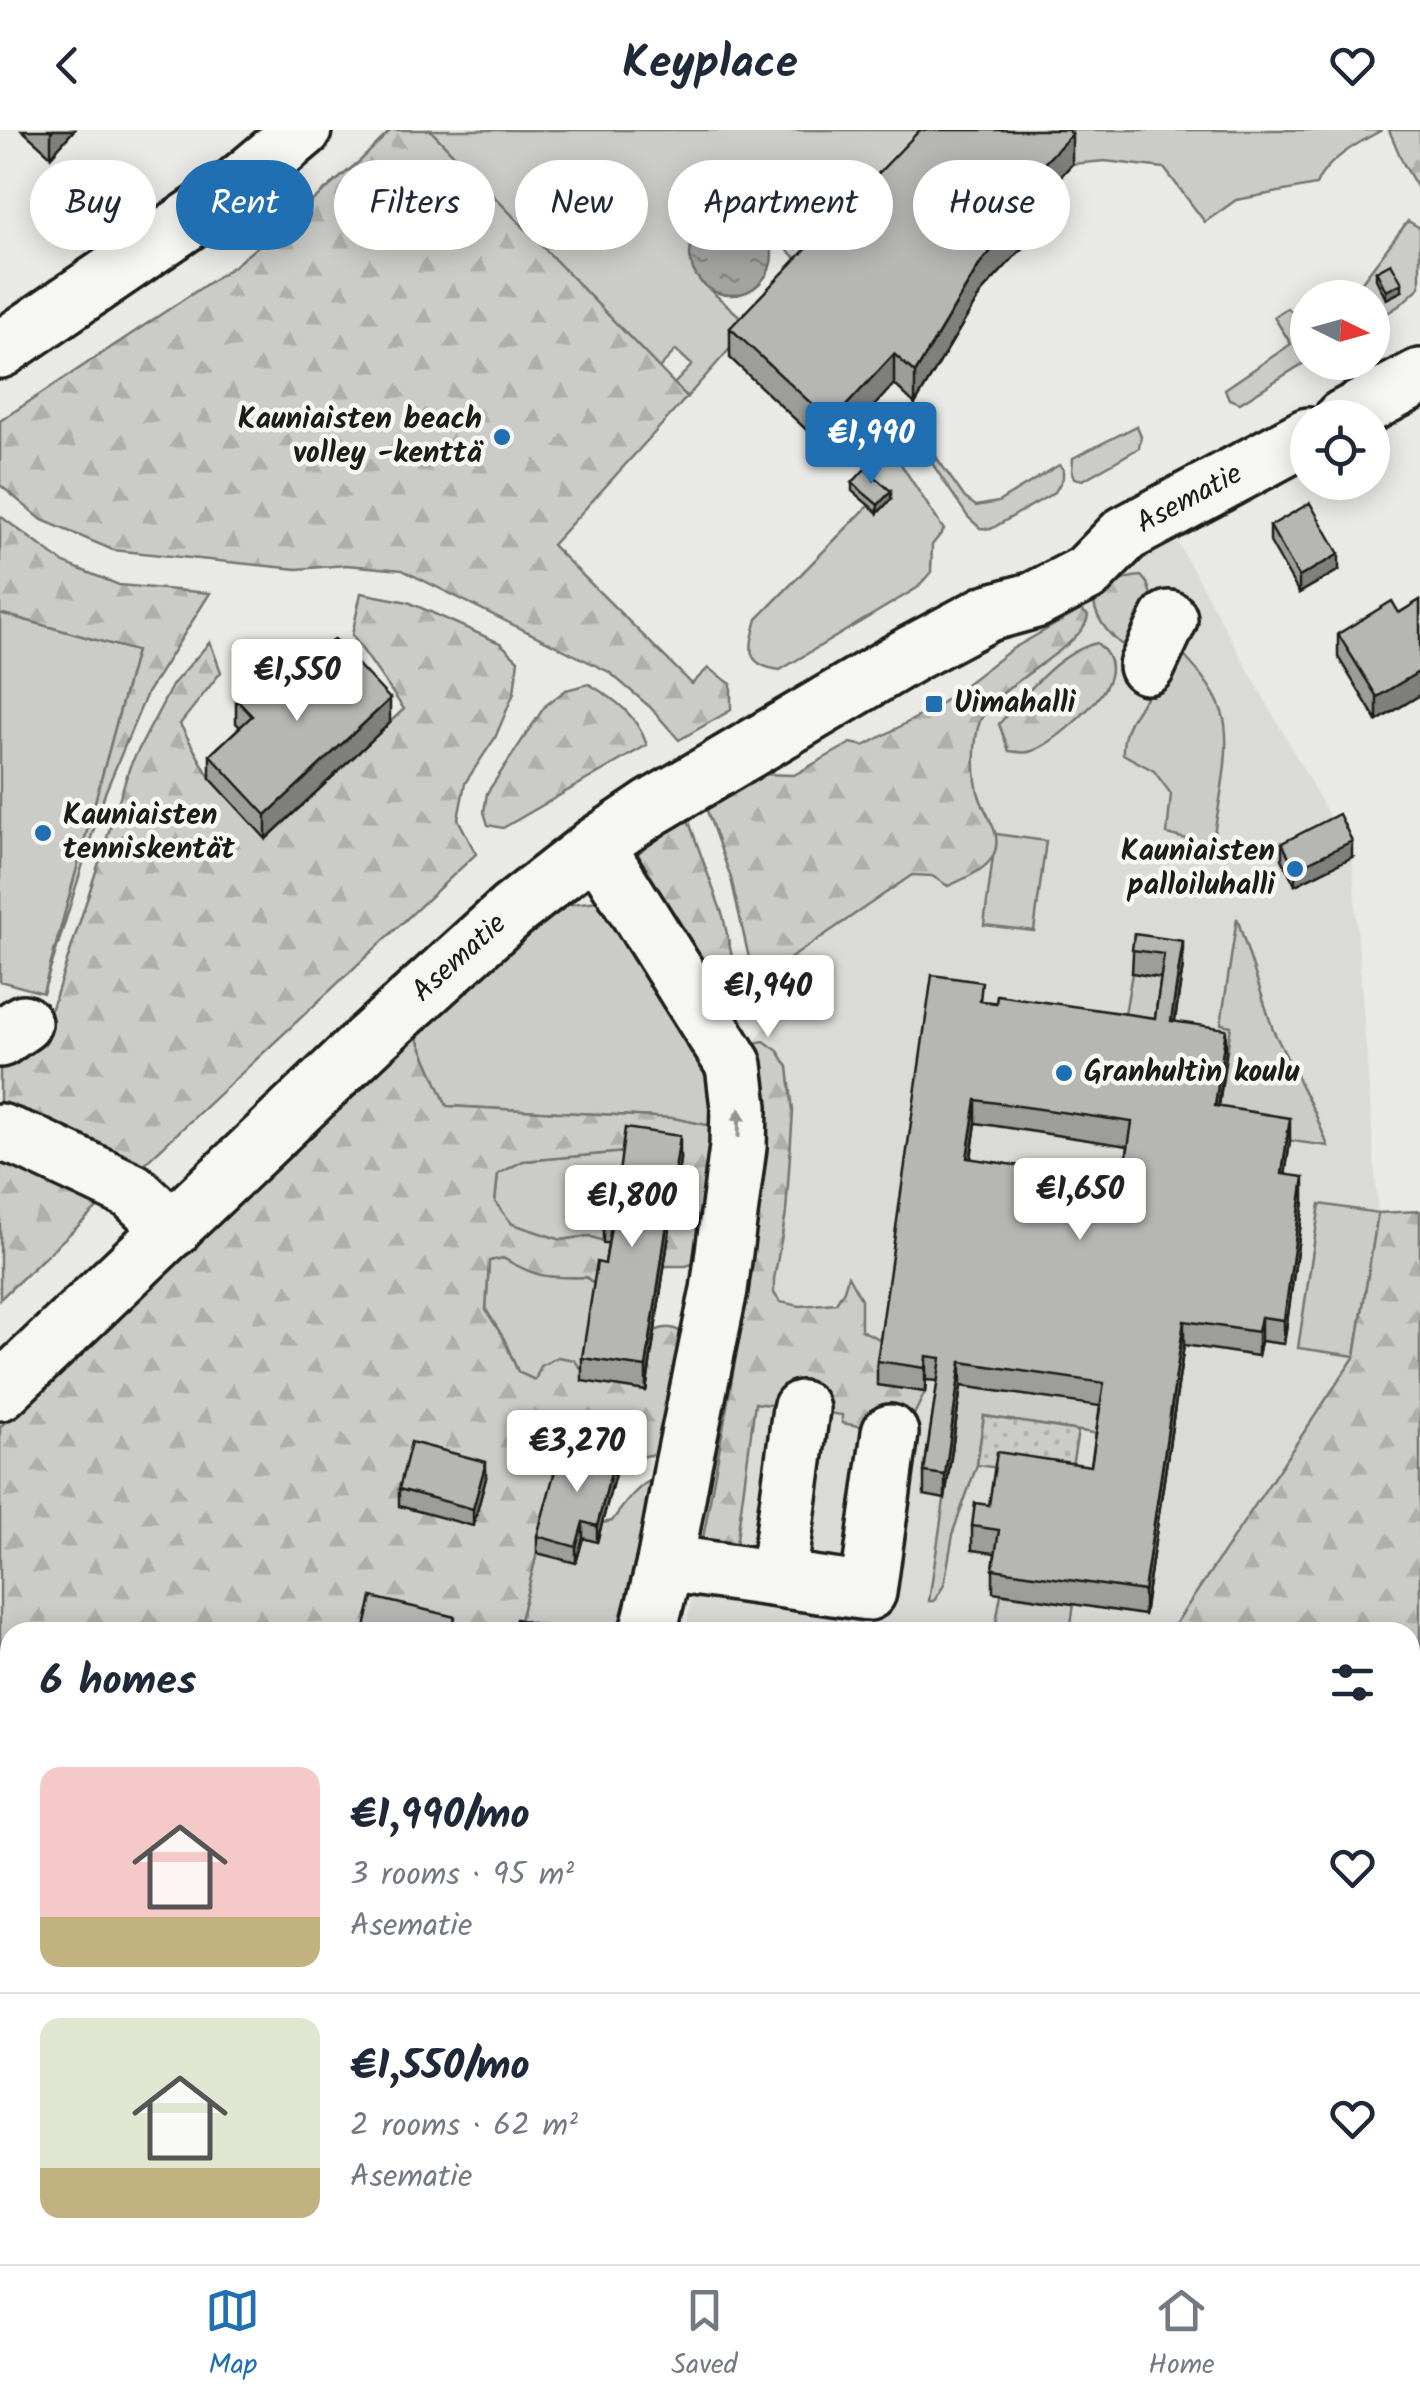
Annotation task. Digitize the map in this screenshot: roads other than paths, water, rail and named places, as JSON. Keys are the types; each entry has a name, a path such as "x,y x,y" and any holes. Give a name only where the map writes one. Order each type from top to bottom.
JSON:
{"street":[{"path":"0,350 218,202 303,130"},
{"path":"1376,400 1420,377"},
{"name":"Asematie","path":"0,1392 372,1038 512,911 596,845 668,798 988,612 1035,600 1087,572 1125,534 1290,446"},
{"path":"596,845 734,1065 740,1107 719,1290 666,1563 651,1622"},
{"path":"0,1132 132,1191 172,1229"},
{"path":"778,1578 801,1409"},
{"path":"666,1563 868,1592 890,1433"}],"water":[{"path":"690,250 772,250 771,262 760,283 731,295 702,283 690,254"}],"place":[{"name":"Kauniaisten beach volley -kenttä","path":"502,437"},
{"name":"Uimahalli","path":"934,704"},
{"name":"Kauniaisten tenniskentät","path":"43,833"},
{"name":"Kauniaisten palloiluhalli","path":"1295,869"},
{"name":"Granhultin koulu","path":"1064,1073"}]}
